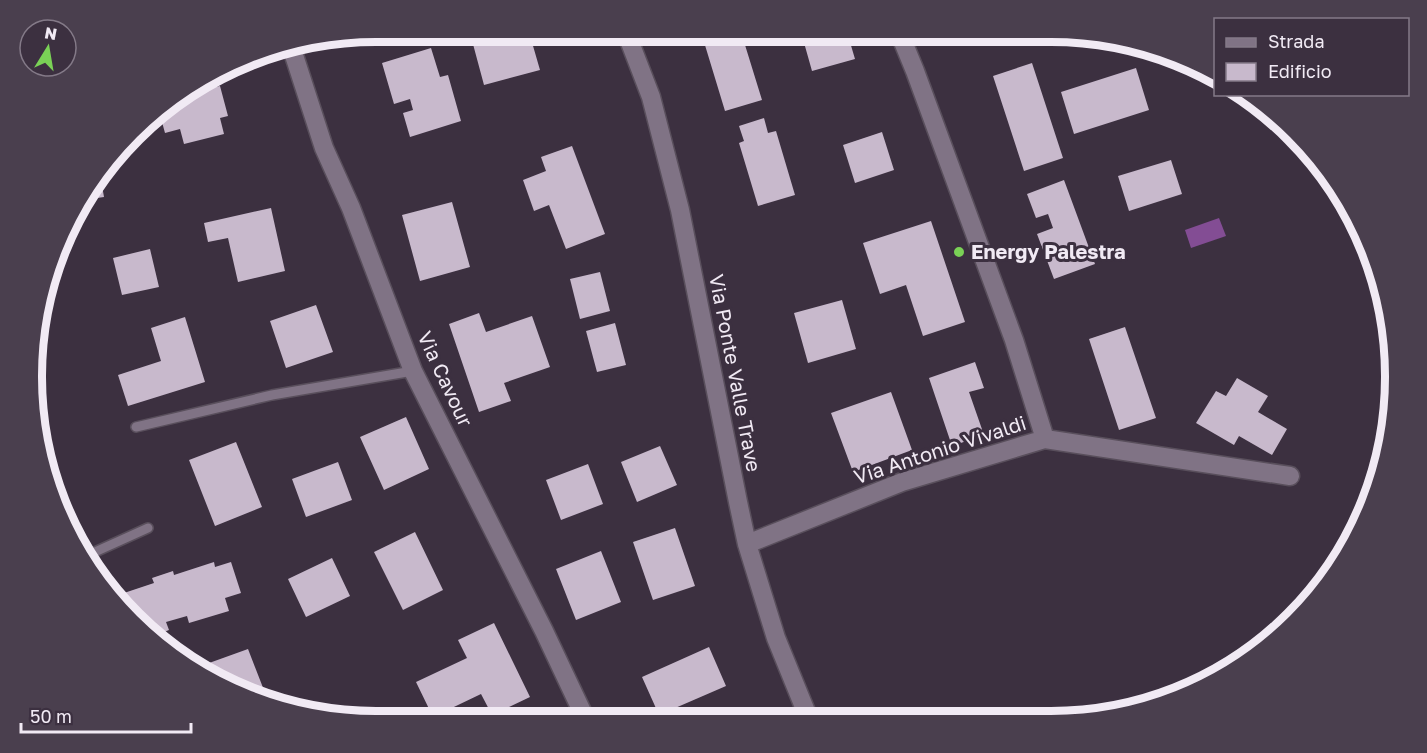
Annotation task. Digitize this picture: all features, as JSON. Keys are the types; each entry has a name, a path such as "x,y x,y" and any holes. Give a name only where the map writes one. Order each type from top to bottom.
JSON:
{"street":[{"name":"Via Ponte Valle Trave","path":"630,42 651,97 680,210 747,544 776,638 806,711"},
{"name":"Via Antonio Vivaldi","path":"747,544 902,482 1045,439 1010,330 903,42"},
{"name":"Via Cavour","path":"293,52 324,148 351,208 413,371 582,711"},
{"path":"1045,439 1290,476"}],"lane":[{"path":"136,427 272,396 413,371"},
{"path":"93,553 148,528"}],"shaded area":[{"path":"1219,218 1226,236 1191,248 1185,230"}],"building":[{"path":"472,42 532,42 540,70 484,85"},
{"path":"704,42 744,42 762,100 725,111"},
{"path":"804,42 850,42 855,59 812,71"},
{"path":"431,48 440,77 448,75 461,121 410,137 403,113 413,110 410,99 394,104 382,63"},
{"path":"1032,63 1063,158 1024,171 993,76"},
{"path":"1136,68 1149,110 1074,134 1061,92"},
{"path":"220,86 228,116 220,118 224,134 184,144 180,129 165,133 162,120 209,87"},
{"path":"764,118 768,133 776,131 795,195 758,206 739,143 744,141 739,126"},
{"path":"882,132 894,170 855,183 843,145"},
{"path":"572,146 605,234 566,249 549,205 534,211 523,180 546,171 541,157"},
{"path":"1171,160 1182,194 1129,211 1118,176"},
{"path":"1064,180 1095,264 1054,279 1037,234 1053,228 1048,214 1036,218 1027,194"},
{"path":"102,186 104,197 93,199"},
{"path":"452,202 470,267 420,281 402,215"},
{"path":"271,208 285,271 238,282 228,238 208,242 204,223"},
{"path":"931,221 965,322 923,336 906,285 880,294 863,243"},
{"path":"150,249 159,287 122,295 113,258"},
{"path":"600,272 610,311 580,319 570,279"},
{"path":"842,300 856,349 808,363 794,313"},
{"path":"316,305 333,352 286,368 270,321"},
{"path":"479,313 486,332 532,316 550,367 504,383 511,401 479,412 449,324"},
{"path":"185,317 205,382 128,406 118,375 161,361 151,328"},
{"path":"615,323 626,365 597,372 586,331"},
{"path":"1125,327 1156,418 1119,430 1089,339"},
{"path":"975,362 984,388 969,392 984,435 952,446 929,378"},
{"path":"1237,378 1268,396 1258,412 1287,429 1272,455 1239,436 1234,445 1196,423 1216,391 1226,396"},
{"path":"891,392 912,450 853,472 831,413"},
{"path":"406,417 429,469 384,490 360,437"},
{"path":"236,442 262,507 215,526 189,460"},
{"path":"660,446 677,485 637,502 621,462"},
{"path":"338,462 352,500 306,517 292,479"},
{"path":"588,464 603,504 561,520 546,480"},
{"path":"675,528 695,586 653,600 633,542"},
{"path":"415,532 443,590 403,610 374,552"},
{"path":"601,551 621,602 576,620 556,569"},
{"path":"332,558 350,596 306,617 288,579"},
{"path":"214,562 215,567 231,562 241,593 225,598 229,611 189,623 187,616 166,622 169,630 162,633 122,594 154,583 152,578 173,571 174,575"},
{"path":"494,623 530,697 500,711 490,711 481,694 446,711 430,711 416,682 467,658 458,640"},
{"path":"709,647 726,686 668,711 657,711 642,677"},
{"path":"248,649 264,691 248,686 206,664"}],"place":[{"name":"Energy Palestra","path":"959,252"}]}
